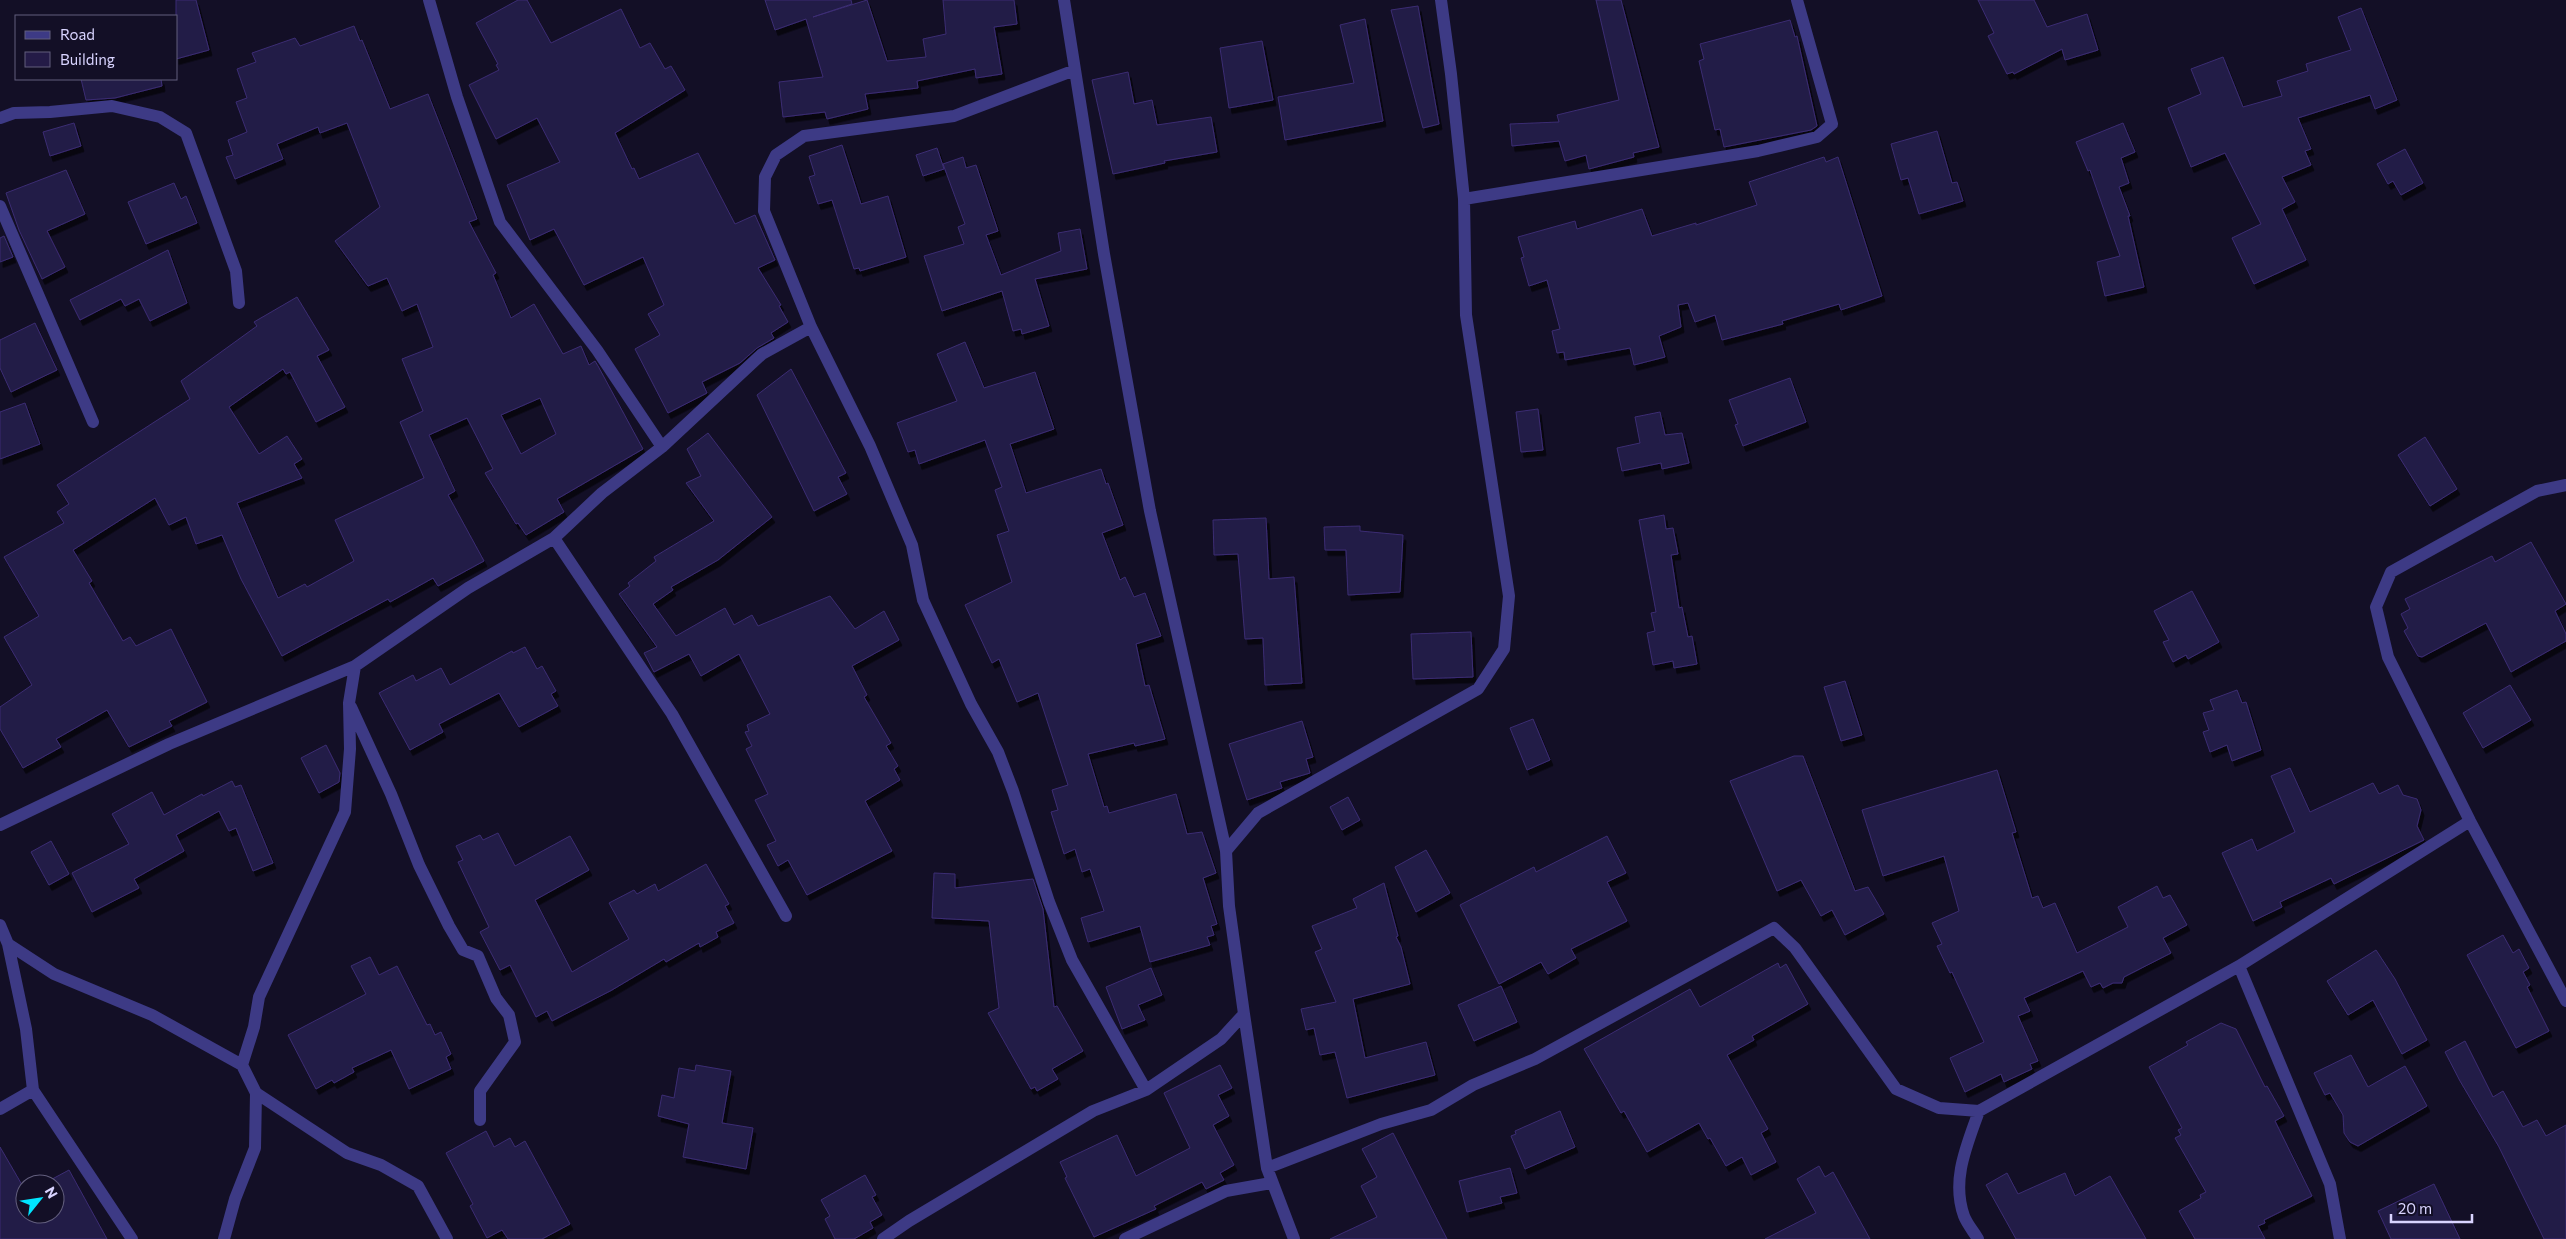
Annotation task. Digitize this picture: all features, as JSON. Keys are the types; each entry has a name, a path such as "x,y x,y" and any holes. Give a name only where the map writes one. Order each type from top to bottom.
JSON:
{"street":[{"path":"429,0 457,96 500,222 597,350 662,447"},
{"path":"1064,0 1104,254 1150,510 1226,851 1229,906 1267,1168 1294,1239"},
{"path":"1226,851 1258,813 1478,688 1504,649 1509,596 1466,315 1464,199 1441,0"},
{"path":"1464,199 1758,151 1817,137 1832,124 1797,0"},
{"path":"1075,70 954,116 804,136 776,155 765,177 764,211 812,327 870,446 912,545 923,600 972,704 998,752 1013,791 1049,902 1072,960 1146,1090"},
{"path":"0,118 14,113 50,112 112,106 160,117 186,133 236,271 239,303"},
{"path":"0,206 93,422"},
{"path":"0,825 169,744 355,666 468,588 554,538 602,493 662,447 762,354 812,327"},
{"path":"2566,485 2537,491 2391,572 2376,607 2388,657 2470,821 2566,1001"},
{"path":"554,538 672,714 786,916"},
{"path":"242,1065 254,1027 259,997 345,812 350,749 349,703 355,666"},
{"path":"349,703 385,778 419,865 450,926 463,950 478,956 496,998 509,1015 515,1042 480,1091 480,1120"},
{"path":"1267,1168 1381,1124 1431,1110 1473,1085 1535,1059 1774,928 1795,948 1896,1089 1939,1108 1979,1111 2240,966 2470,821"},
{"path":"0,925 8,944 26,1029 33,1090 132,1239"},
{"path":"8,944 54,974 152,1015 242,1065 256,1092 256,1148 234,1199 224,1239"},
{"path":"2240,966 2330,1184 2340,1239"},
{"path":"883,1239 909,1221 1093,1111 1146,1090 1221,1039 1244,1014"},
{"path":"0,1109 33,1090"},
{"path":"256,1092 347,1153 382,1166 418,1186 447,1239"},
{"path":"1978,1239 1964,1217 1959,1194 1961,1161 1979,1111"},
{"path":"1125,1239 1226,1191 1272,1184"}],"building":[{"path":"176,0 196,0 209,50 178,58 178,15 176,15"},
{"path":"518,0 527,0 551,43 621,9 640,48 650,43 665,69 671,66 685,90 615,133 632,169 634,168 639,179 698,153 735,224 755,215 775,260 758,268 781,305 779,306 788,322 771,333 774,338 757,348 740,363 702,382 707,393 668,413 635,349 660,335 648,314 664,305 643,257 584,285 554,229 530,240 507,185 560,162 537,118 496,139 469,85 499,70 496,65 498,64 476,23"},
{"path":"765,0 851,0 852,4 813,17 867,0 887,61 926,57 923,39 946,34 943,0 1014,0 1017,24 994,27 1002,74 976,78 975,69 917,81 918,88 865,94 868,109 827,119 825,112 783,117 779,82 823,77 806,19 775,30"},
{"path":"1596,0 1621,0 1659,147 1633,153 1634,157 1589,169 1586,155 1565,161 1559,141 1512,146 1510,124 1559,122 1557,115 1619,100"},
{"path":"1978,0 2034,0 2047,27 2087,14 2098,50 2065,60 2062,49 2014,74 2013,72 2007,74 1988,36 1994,33"},
{"path":"1418,6 1439,124 1423,128 1391,10"},
{"path":"2361,8 2397,100 2375,109 2370,95 2298,118 2311,149 2305,151 2311,165 2282,177 2295,202 2282,209 2306,260 2254,284 2232,238 2261,224 2225,153 2191,167 2168,108 2201,94 2191,69 2223,57 2243,107 2282,96 2277,81 2308,71 2306,64 2351,50 2338,17"},
{"path":"1365,19 1383,121 1285,140 1278,97 1354,83 1340,25"},
{"path":"1790,20 1795,37 1797,36 1817,126 1811,130 1724,147 1720,129 1715,130 1699,61 1704,59 1700,44"},
{"path":"354,26 360,41 362,40 390,109 428,94 477,219 469,222 496,273 493,275 511,318 534,304 563,354 581,346 589,365 595,361 643,449 557,499 564,512 526,535 518,523 516,524 485,473 493,469 467,418 429,435 455,491 448,495 484,561 438,586 433,578 390,602 388,599 282,656 241,579 222,535 196,544 186,517 169,525 155,498 73,550 92,581 89,583 123,641 130,637 136,646 171,629 207,702 169,721 172,726 129,747 107,710 56,739 61,747 23,768 0,729 0,707 32,685 4,637 39,616 4,557 64,523 57,512 69,504 57,485 190,399 181,381 257,326 254,322 297,297 329,350 317,356 345,407 316,422 290,372 286,374 283,369 229,407 259,454 287,436 302,459 294,464 302,478 237,503 278,598 305,584 307,587 354,561 335,520 424,478 400,422 423,411 402,359 433,347 417,304 402,311 387,278 368,286 335,241 380,207 347,123 320,133 318,127 277,144 283,159 235,179 226,157 233,155 228,140 247,132 236,102 247,98 237,69 256,62 252,53 295,38 300,46","holes":["540,398 556,434 521,454 501,415"]},
{"path":"1262,41 1273,100 1229,108 1220,48"},
{"path":"1128,72 1134,104 1152,100 1157,125 1211,117 1217,152 1164,161 1165,163 1113,174 1092,80"},
{"path":"81,80 161,80 162,86 115,98 86,100"},
{"path":"74,123 81,146 50,156 43,132"},
{"path":"2123,123 2135,152 2121,158 2129,183 2119,187 2130,216 2128,216 2144,287 2105,296 2097,262 2120,256 2090,170 2088,171 2076,142"},
{"path":"1937,131 1952,183 1957,182 1963,201 1919,214 1908,178 1901,180 1891,144"},
{"path":"842,145 861,204 888,196 906,257 860,271 859,268 854,269 832,200 818,204 809,177 815,175 809,156"},
{"path":"937,148 944,169 923,176 916,155"},
{"path":"2405,149 2423,183 2401,195 2393,181 2388,184 2377,164"},
{"path":"963,157 966,168 976,165 998,231 986,235 1001,275 1061,251 1058,233 1080,229 1087,269 1035,279 1049,326 1022,334 1021,329 1013,331 1002,291 942,311 924,256 964,244 958,227 965,224 943,164"},
{"path":"1824,157 1826,162 1838,157 1882,296 1841,310 1839,304 1782,321 1783,324 1722,340 1715,315 1695,322 1688,303 1678,305 1681,327 1659,336 1665,357 1634,365 1630,348 1565,360 1564,352 1557,353 1552,331 1560,329 1547,280 1529,286 1521,258 1524,257 1518,237 1575,221 1577,229 1642,209 1652,236 1696,223 1696,225 1757,205 1749,182"},
{"path":"66,170 85,214 47,231 65,267 42,279 19,230 6,193"},
{"path":"174,183 181,199 186,196 197,223 146,244 128,202"},
{"path":"4,236 13,257 0,262 0,238"},
{"path":"168,250 187,303 150,321 139,299 125,306 121,299 80,320 70,300"},
{"path":"35,323 57,370 11,392 0,368 0,340"},
{"path":"965,342 984,388 1035,372 1054,429 1010,444 1026,493 1101,469 1106,484 1108,483 1123,525 1102,533 1120,580 1125,577 1134,597 1145,593 1161,636 1136,644 1145,686 1149,685 1165,739 1135,746 1134,743 1088,754 1104,807 1107,806 1109,813 1176,794 1187,834 1202,832 1216,873 1203,878 1217,924 1211,926 1214,935 1207,937 1210,945 1150,962 1140,926 1088,942 1081,918 1104,911 1090,869 1082,872 1075,849 1064,854 1051,812 1058,810 1052,790 1068,785 1038,693 1017,702 999,659 992,663 965,605 1012,582 997,535 1009,531 995,490 1002,487 985,440 919,464 915,450 908,452 897,423 957,401 937,354"},
{"path":"791,369 846,473 838,477 847,494 814,511 757,395"},
{"path":"1790,378 1806,422 1743,446 1735,425 1738,424 1729,400"},
{"path":"25,403 40,444 0,459 0,412"},
{"path":"1538,409 1543,450 1521,452 1516,412"},
{"path":"1660,412 1665,435 1682,433 1689,463 1662,469 1661,463 1622,471 1617,448 1640,443 1635,417"},
{"path":"708,433 772,517 718,560 671,587 673,590 653,604 676,636 725,608 734,625 752,615 758,626 830,596 855,629 884,611 899,640 852,666 867,695 864,697 891,743 886,746 898,766 894,769 900,780 865,801 892,851 807,895 788,860 778,866 767,845 776,841 755,800 768,794 746,749 752,746 745,732 749,731 747,725 770,714 739,654 701,676 689,654 654,672 644,653 657,647 619,594 630,586 628,583 656,561 654,557 714,521 686,483 701,476 687,449"},
{"path":"2425,437 2457,489 2430,506 2398,455"},
{"path":"1664,515 1666,529 1673,528 1678,554 1671,555 1679,608 1682,607 1688,637 1692,636 1697,664 1674,668 1673,661 1653,665 1647,633 1655,631 1651,613 1656,612 1639,520"},
{"path":"1266,518 1269,579 1294,577 1302,683 1265,685 1263,638 1245,639 1238,554 1214,555 1213,520"},
{"path":"1360,526 1360,531 1403,535 1400,592 1348,595 1346,550 1325,550 1324,527"},
{"path":"2531,542 2566,604 2555,611 2566,634 2566,641 2511,672 2486,623 2422,657 2418,656 2404,631 2408,628 2401,614 2410,609 2405,599 2492,556 2495,562"},
{"path":"2192,591 2219,642 2188,659 2186,655 2173,662 2163,642 2169,640 2154,611"},
{"path":"1471,632 1473,677 1413,679 1411,634"},
{"path":"525,647 537,669 542,666 556,691 551,694 558,706 519,727 499,693 439,724 443,732 410,750 379,693 413,675 416,681 441,668 450,685 512,651 513,653"},
{"path":"1845,681 1862,735 1841,741 1824,687"},
{"path":"2510,685 2531,720 2483,748 2463,713"},
{"path":"2237,690 2242,703 2246,702 2261,750 2232,761 2227,745 2210,752 2203,732 2209,730 2203,713 2214,710 2210,700"},
{"path":"1533,719 1550,760 1527,770 1510,728"},
{"path":"1302,721 1313,757 1306,759 1310,773 1280,782 1282,788 1247,800 1229,744"},
{"path":"326,745 340,773 339,782 319,793 301,758"},
{"path":"1794,756 1803,756 1855,891 1868,887 1884,914 1845,935 1832,910 1821,916 1801,880 1777,891 1730,781"},
{"path":"2290,768 2310,812 2373,783 2379,794 2398,785 2403,795 2417,799 2421,810 2417,826 2424,840 2334,884 2331,878 2280,902 2282,907 2253,921 2222,853 2252,839 2257,851 2295,832 2271,776"},
{"path":"1997,770 2016,832 2012,833 2032,898 2038,896 2043,908 2055,903 2077,953 2128,927 2118,907 2157,886 2163,898 2170,895 2187,925 2163,938 2171,953 2124,977 2122,983 2113,983 2103,988 2100,983 2091,987 2083,971 2024,998 2030,1011 2018,1016 2038,1061 2030,1064 2032,1069 2004,1082 2001,1074 1965,1092 1950,1058 1984,1042 1952,972 1950,973 1937,946 1942,944 1932,923 1959,911 1944,856 1883,876 1862,810"},
{"path":"232,781 235,787 241,785 273,863 253,871 236,828 229,831 219,811 176,835 184,851 134,879 139,888 92,912 72,873 129,844 112,814 152,792 164,815 202,794 203,796"},
{"path":"1348,797 1360,820 1342,830 1330,807"},
{"path":"498,833 515,866 570,836 589,870 535,900 572,972 629,939 609,903 634,890 637,894 655,884 658,891 706,864 729,904 725,906 734,923 716,932 718,937 700,947 699,943 666,962 664,959 612,990 552,1021 547,1011 536,1017 510,965 500,970 480,932 489,927 458,862 463,860 456,846 480,835 483,840"},
{"path":"1607,836 1626,873 1607,882 1627,921 1571,949 1576,958 1548,974 1541,962 1499,984 1460,905 1534,867 1536,872"},
{"path":"51,841 69,874 49,885 31,852"},
{"path":"1426,850 1450,893 1416,912 1395,867"},
{"path":"934,873 955,874 955,888 1033,879 1043,909 1054,1007 1057,1006 1083,1051 1052,1069 1058,1079 1037,1091 1035,1087 1031,1089 988,1013 999,1008 989,921 932,918"},
{"path":"1384,883 1398,936 1396,937 1401,947 1410,984 1353,999 1365,1058 1426,1042 1435,1075 1347,1098 1335,1052 1320,1055 1314,1028 1306,1030 1301,1009 1336,1002 1315,952 1322,949 1312,926 1357,908 1353,899"},
{"path":"2503,935 2513,953 2519,949 2529,968 2523,972 2530,985 2527,987 2549,1031 2516,1048 2467,955"},
{"path":"2376,950 2395,979 2427,1040 2402,1054 2373,1000 2348,1015 2327,981"},
{"path":"370,957 379,975 397,966 427,1025 430,1024 435,1035 441,1032 451,1054 446,1057 451,1069 409,1089 391,1050 352,1068 354,1072 334,1083 332,1080 316,1089 288,1035 366,994 351,966"},
{"path":"1778,963 1780,968 1786,964 1808,1004 1752,1036 1754,1040 1727,1055 1768,1129 1761,1133 1776,1162 1751,1175 1742,1157 1726,1166 1699,1123 1647,1152 1624,1111 1621,1113 1584,1049 1690,989 1700,1007"},
{"path":"1151,968 1162,995 1138,1005 1145,1020 1122,1029 1106,987"},
{"path":"1501,986 1517,1022 1474,1041 1458,1005"},
{"path":"2221,1023 2236,1029 2265,1087 2267,1086 2284,1116 2275,1121 2312,1196 2264,1220 2265,1223 2258,1226 2265,1239 2195,1239 2179,1211 2201,1198 2200,1195 2206,1192 2175,1138 2181,1135 2178,1130 2182,1128 2149,1067 2188,1045 2186,1042"},
{"path":"2465,1041 2493,1097 2503,1091 2523,1127 2537,1120 2546,1136 2566,1125 2566,1239 2544,1239 2499,1147 2445,1052"},
{"path":"2351,1055 2368,1087 2405,1066 2427,1106 2358,1146 2350,1142 2344,1133 2343,1115 2330,1093 2325,1095 2314,1073"},
{"path":"696,1065 731,1071 722,1123 753,1128 746,1169 683,1157 689,1124 658,1116 662,1095 674,1098 679,1068 695,1071"},
{"path":"1220,1065 1232,1088 1218,1095 1229,1116 1213,1125 1234,1165 1220,1173 1224,1180 1206,1189 1202,1182 1154,1206 1156,1209 1094,1237 1065,1178 1067,1177 1060,1162 1117,1135 1136,1176 1190,1148 1164,1093"},
{"path":"1560,1111 1575,1147 1525,1169 1511,1136 1516,1134 1515,1131"},
{"path":"486,1131 494,1147 510,1138 515,1147 525,1141 570,1224 542,1239 508,1239 502,1230 487,1238 470,1206 473,1204 446,1153"},
{"path":"1393,1133 1447,1239 1330,1239 1377,1217 1361,1186 1377,1177 1362,1149"},
{"path":"0,1147 16,1174 15,1224 65,1224 65,1174 62,1174 69,1170 107,1239 0,1239"},
{"path":"1819,1166 1825,1177 1833,1172 1870,1239 1765,1239 1816,1213 1797,1179"},
{"path":"1510,1168 1517,1193 1500,1197 1502,1203 1467,1212 1459,1181"},
{"path":"2007,1173 2018,1194 2065,1173 2075,1196 2110,1176 2146,1239 2016,1239 1986,1185"},
{"path":"865,1175 876,1195 872,1197 882,1215 870,1222 873,1228 854,1239 835,1239 825,1219 830,1216 821,1200"},
{"path":"2434,1184 2460,1239 2391,1239 2378,1211"}]}
